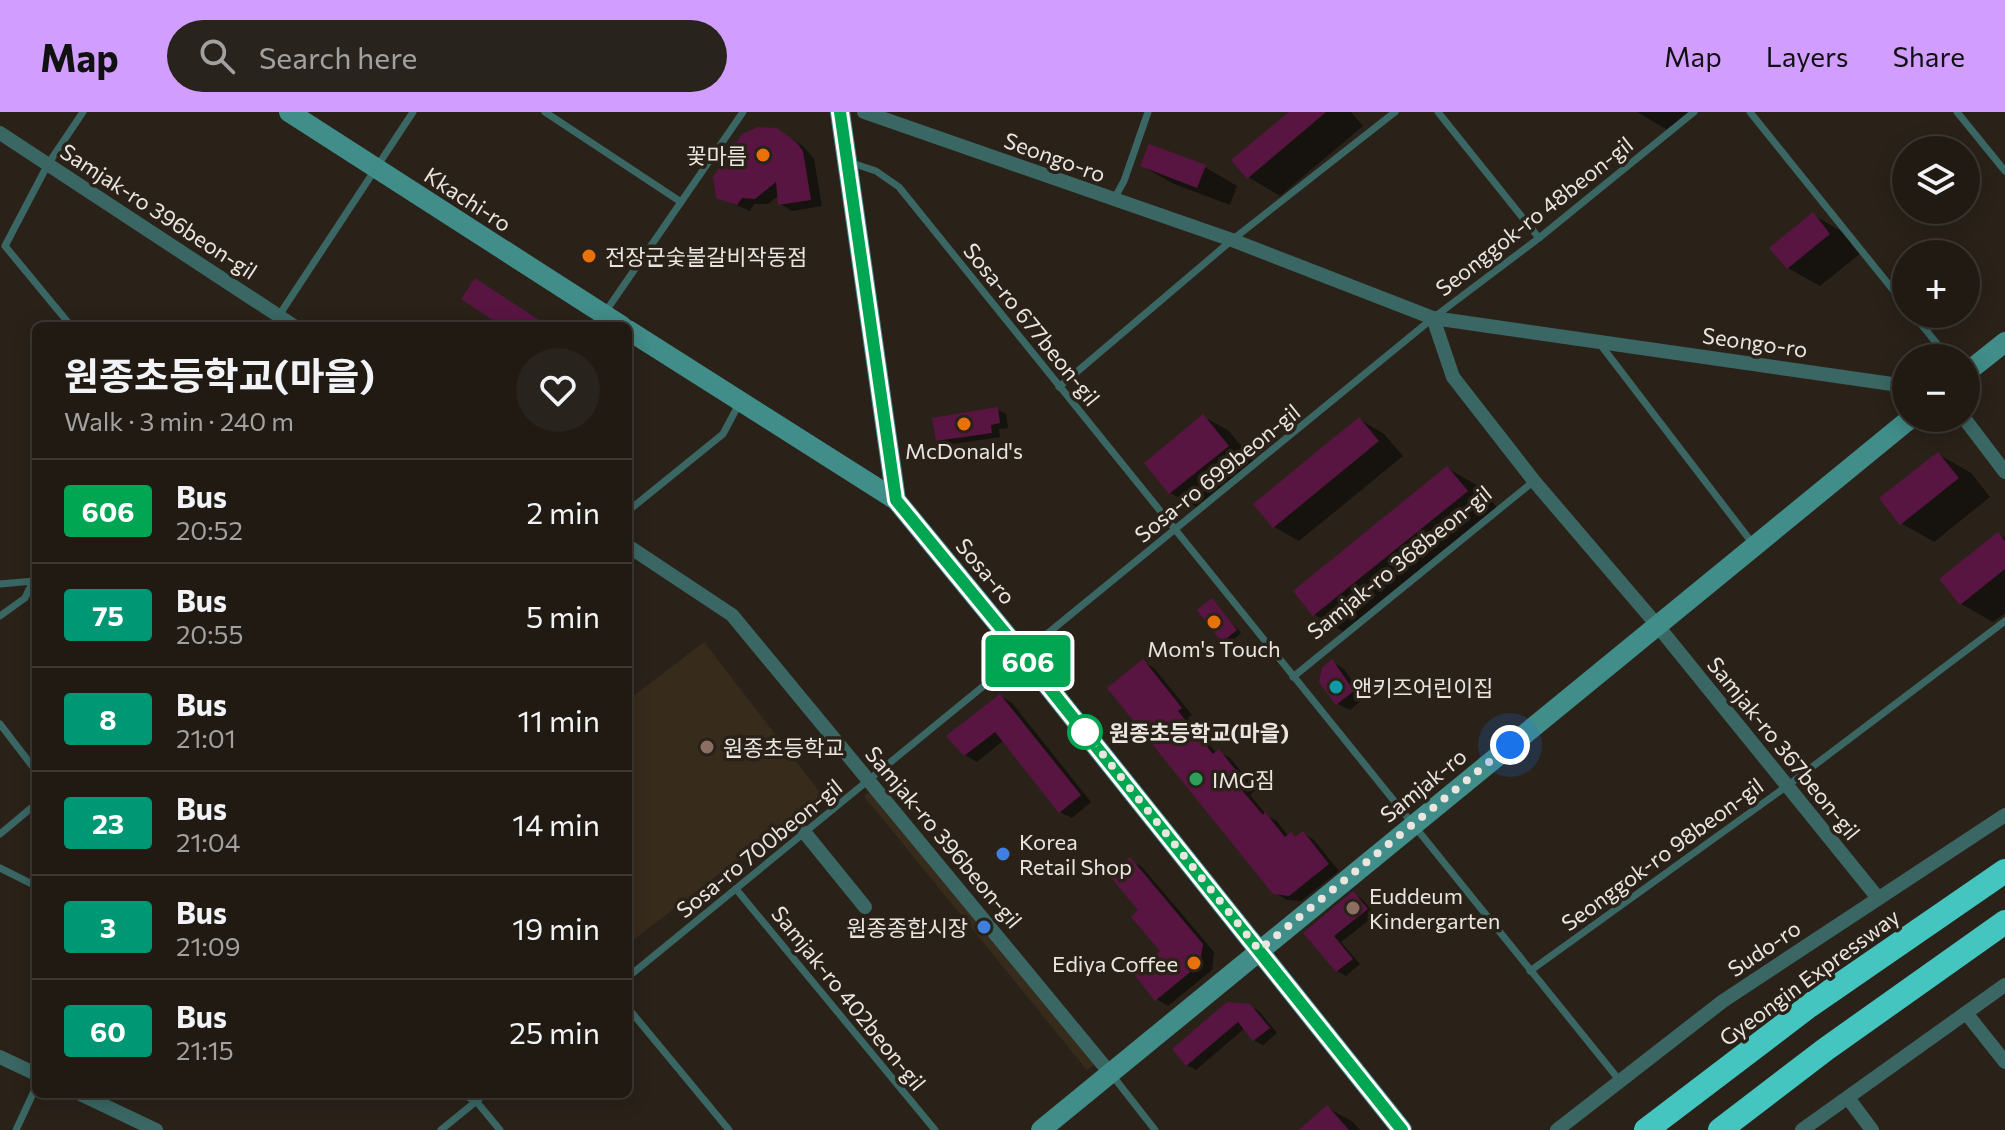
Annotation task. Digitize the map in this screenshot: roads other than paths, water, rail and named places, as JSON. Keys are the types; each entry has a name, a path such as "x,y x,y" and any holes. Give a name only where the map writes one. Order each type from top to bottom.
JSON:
{"highway":[{"name":"Gyeongin Expressway","path":"1646,1130 1809,1006 2005,871"},
{"path":"1720,1130 1826,1049 2005,922"}],"street":[{"name":"Kkachi-ro","path":"289,112 616,322"},
{"path":"840,112 896,500"},
{"name":"Seongo-ro","path":"864,112 1232,240 1433,318 1892,384"},
{"name":"Samjak-ro 396beon-gil","path":"0,133 275,321"},
{"path":"1433,318 1453,377 1534,481 1657,625"},
{"path":"632,333 896,500"},
{"path":"1980,362 2005,342"},
{"name":"Samjak-ro","path":"1041,1130 1894,432"},
{"path":"1975,432 2005,472"},
{"name":"Sosa-ro","path":"896,500 1402,1130"},
{"name":"Samjak-ro 396beon-gil","path":"632,549 732,615 1110,1073"},
{"name":"Samjak-ro 367beon-gil","path":"1657,625 1878,898"},
{"name":"Sudo-ro","path":"1557,1130 1723,1001 2005,815"},
{"path":"805,833 865,907"},
{"path":"1802,1130 2005,985"},
{"path":"1966,1013 2005,1062"},
{"path":"0,1057 32,1072"},
{"path":"88,1098 156,1130"},
{"path":"1848,1098 1872,1130"}],"lane":[{"path":"68,322 5,246 48,164 83,112"},
{"path":"275,321 413,112"},
{"path":"545,112 681,202"},
{"path":"603,314 743,112"},
{"path":"1113,201 1124,181 1148,112"},
{"path":"1059,387 1232,240 1395,112"},
{"path":"1438,112 1539,238"},
{"name":"Seonggok-ro 48beon-gil","path":"1433,318 1539,238 1694,112"},
{"path":"1750,112 1892,289"},
{"path":"1957,112 2005,171"},
{"name":"Sosa-ro 677beon-gil","path":"846,161 876,171 899,187 1620,1081"},
{"name":"Sosa-ro 699beon-gil","path":"1023,655 1433,318"},
{"path":"1924,328 1937,344"},
{"path":"1599,341 1754,545"},
{"path":"632,508 723,434 740,402"},
{"name":"Samjak-ro 368beon-gil","path":"1293,677 1534,481"},
{"path":"0,584 32,581"},
{"path":"0,616 25,598 32,585"},
{"name":"Seonggok-ro 98beon-gil","path":"1530,971 1787,786 2005,621"},
{"name":"Sosa-ro 700beon-gil","path":"632,974 1023,655"},
{"path":"0,724 32,766"},
{"path":"0,834 32,807"},
{"path":"0,868 32,884"},
{"name":"Samjak-ro 402beon-gil","path":"736,889 935,1130"},
{"path":"632,1013 729,1130"},
{"path":"1110,1073 1155,1130"},
{"path":"16,1130 32,1096"},
{"path":"470,1098 500,1130"},
{"path":"441,1130 480,1098"}],"place":[{"name":"꽃마름","path":"763,155"},
{"name":"전장군숯불갈비작동점","path":"589,256"},
{"name":"McDonald's","path":"964,424"},
{"name":"Mom's Touch","path":"1214,622"},
{"name":"앤키즈어린이집","path":"1336,687"},
{"name":"원종초등학교(마을)","path":"1085,732"},
{"name":"원종초등학교","path":"707,747"},
{"name":"IMG짐","path":"1196,779"},
{"name":"Korea Retail Shop","path":"1003,854"},
{"name":"Euddeum Kindergarten","path":"1353,908"},
{"name":"원종종합시장","path":"984,927"},
{"name":"Ediya Coffee","path":"1194,963"}]}
